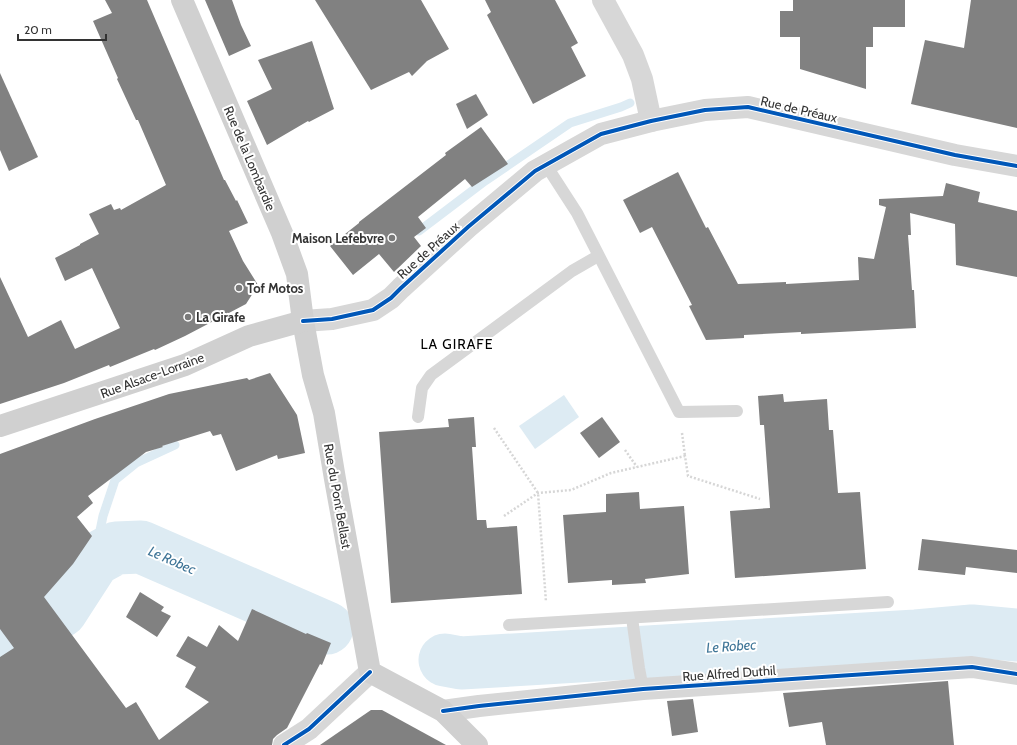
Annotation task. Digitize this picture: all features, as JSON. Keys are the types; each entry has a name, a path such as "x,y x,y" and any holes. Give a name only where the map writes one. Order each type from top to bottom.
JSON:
{"main road":[{"name":"Rue de la Lombardie","path":"182,0 282,233 297,274 303,321"},
{"name":"Rue Alsace-Lorraine","path":"0,426 185,365 249,336 303,321"},
{"name":"Rue du Pont Bellast","path":"303,321 314,375 324,413 370,672"},
{"path":"370,672 443,711 477,745"}],"street":[{"path":"603,0 633,55 642,79 651,121"},
{"name":"Rue de Préaux","path":"303,321 332,319 373,310 391,298 468,228 535,171 601,134 651,121 705,110 748,107 955,155 1017,166"},
{"name":"Rue Alfred Duthil","path":"443,711 641,679 972,667 1017,674"},
{"path":"284,745 309,728 370,672"}],"lane":[{"path":"546,165 577,213 679,412 737,412"},
{"path":"418,417 422,388 431,375 572,271 598,256"},
{"path":"509,625 888,602"},
{"path":"632,618 641,679"}],"path":[{"path":"494,428 538,493 547,623"},
{"path":"625,450 637,467"},
{"path":"504,516 538,493 571,490 611,473 685,456 688,476 760,499"}],"shaded area":[{"path":"564,395 579,417 535,449 519,426"}],"building":[{"path":"105,0 147,0 224,180 236,201 237,200 248,223 229,231 243,261 258,285 246,304 155,350 154,349 110,367 109,365 64,383 0,404 0,277 28,337 61,320 75,349 120,328 92,268 65,281 55,258 99,234 89,214 111,204 114,210 120,208 121,210 166,185 138,120 136,120 117,79 118,78 93,21 112,13"},
{"path":"205,0 232,0 241,25 251,46 229,56"},
{"path":"315,0 421,0 449,49 427,61 412,76 409,72 371,90"},
{"path":"485,0 555,0 578,43 571,47 586,76 533,104 487,15 491,12"},
{"path":"793,0 905,0 905,27 873,27 873,47 866,47 866,89 800,69 800,37 780,37 780,11 793,11"},
{"path":"971,0 1017,0 1017,128 911,104 925,40 964,48"},
{"path":"312,41 334,109 309,122 308,121 267,145 247,101 272,89 258,60"},
{"path":"0,73 38,157 9,171 0,150"},
{"path":"476,94 488,115 467,129 456,104"},
{"path":"481,127 508,164 472,187 465,179 418,217 426,228 414,237 421,246 394,272 379,254 353,275 330,246 446,155 445,153"},
{"path":"678,172 706,228 708,227 738,284 786,282 786,284 859,280 858,257 874,259 886,207 879,205 879,199 943,196 946,183 980,192 978,202 1017,211 1017,277 956,265 955,224 910,213 911,235 908,235 912,290 914,290 916,328 801,334 801,332 744,335 744,338 706,340 689,306 692,305 652,227 640,233 623,200"},
{"path":"270,373 297,415 305,453 278,459 277,455 236,471 221,434 213,436 210,431 146,452 88,496 93,503 77,517 92,536 73,564 44,597 126,708 136,702 159,740 209,702 185,687 196,667 176,656 188,636 207,647 219,625 238,641 252,609 306,634 307,633 331,643 322,665 320,664 287,728 273,739 272,745 0,745 0,657 14,648 0,629 0,454 169,394 247,378 249,380"},
{"path":"783,394 784,402 827,399 829,430 833,430 838,493 860,492 866,569 735,578 730,511 770,508 764,425 760,425 758,396"},
{"path":"474,417 476,447 472,447 477,520 486,520 487,528 517,526 522,594 391,603 379,432 449,427 448,419"},
{"path":"602,417 620,442 599,458 580,433"},
{"path":"639,492 640,509 684,506 689,574 645,579 646,583 612,585 612,580 568,583 563,515 606,512 606,494"},
{"path":"922,539 1017,550 1017,573 966,567 965,575 918,570"},
{"path":"140,592 164,607 161,611 171,616 157,637 126,617"},
{"path":"948,681 954,745 826,745 822,722 789,727 783,693"},
{"path":"693,699 698,732 672,736 667,701"},
{"path":"371,710 382,710 446,745 320,745"}],"waterway":[{"path":"419,231 485,181 570,123 630,103"},
{"path":"94,560 103,516 115,480 136,463 175,445"},
{"name":"Le Robec","path":"0,649 61,611 94,560 116,548 141,547 327,628"},
{"name":"Le Robec","path":"445,660 461,663 916,636 972,631 1017,635"}],"cycle path":[{"path":"303,321 332,319 373,310 391,298 468,227 535,171 601,134 651,121 705,110 748,107 955,155 1017,166"},
{"path":"443,711 643,689 972,667 1017,674"},
{"path":"284,745 309,729 370,672"}],"place":[{"name":"Maison Lefebvre","path":"392,238"},
{"name":"Tof Motos","path":"239,288"},
{"name":"La Girafe","path":"188,317"}],"district":[{"name":"LA GIRAFE","path":"457,344"}]}
